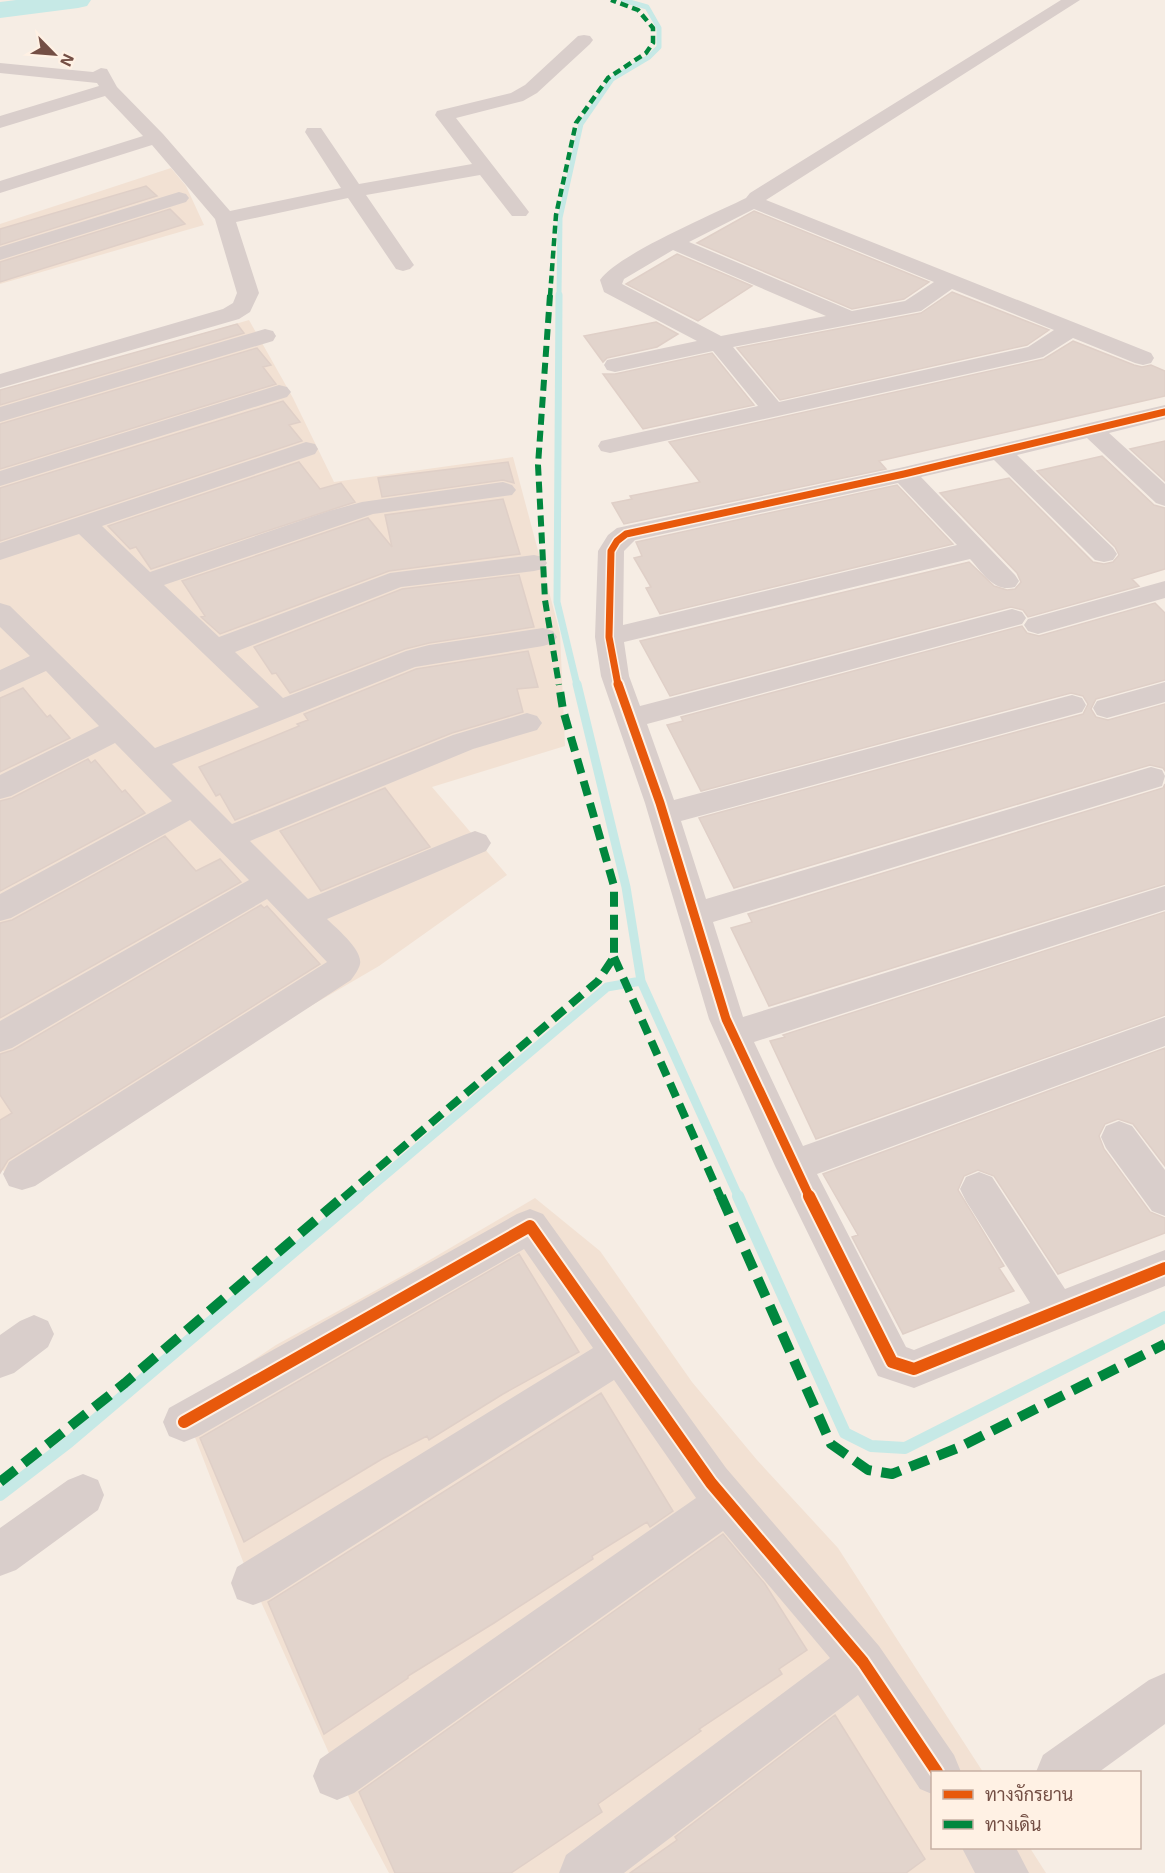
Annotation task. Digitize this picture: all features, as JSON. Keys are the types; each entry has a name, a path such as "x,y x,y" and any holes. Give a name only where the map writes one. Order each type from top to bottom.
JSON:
{"street":[{"path":"773,410 718,343 612,286 611,280 616,273 753,202 757,197 1072,0"},
{"path":"519,212 438,110 517,97 531,89 584,39"},
{"path":"0,68 104,80 225,218 248,293 242,307 231,314 0,381"},
{"path":"0,122 104,80"},
{"path":"314,132 404,265"},
{"path":"0,187 156,138"},
{"path":"225,218 485,168"},
{"path":"0,255 179,198"},
{"path":"753,202 1143,358"},
{"path":"672,242 850,319"},
{"path":"615,365 913,306 950,281"},
{"path":"610,446 1035,352 1071,329"},
{"path":"0,415 265,336"},
{"path":"0,479 279,392"},
{"path":"1165,412 904,474 626,534 616,541 610,551 609,637 615,676 632,718 664,814 733,1034 794,1166 892,1362 914,1369 1165,1268"},
{"path":"1091,429 1165,498"},
{"path":"0,552 306,449"},
{"path":"999,451 1104,554"},
{"path":"904,474 1006,581"},
{"path":"146,582 371,507 502,490"},
{"path":"84,524 280,711"},
{"path":"609,637 976,549"},
{"path":"216,649 399,579 534,563"},
{"path":"632,718 1025,622 1162,594"},
{"path":"0,612 49,658 271,882 343,956 344,963 339,971 22,1174"},
{"path":"151,761 414,658 543,637"},
{"path":"0,682 49,658"},
{"path":"1107,708 1165,692"},
{"path":"664,814 1072,705"},
{"path":"227,838 463,742 527,723"},
{"path":"0,788 119,729"},
{"path":"695,915 1151,778"},
{"path":"0,909 193,804"},
{"path":"303,915 475,843"},
{"path":"0,1038 271,882"},
{"path":"733,1034 1165,898"},
{"path":"794,1166 1165,1031"},
{"path":"1119,1137 1165,1199"},
{"path":"979,1189 1057,1311"},
{"path":"184,1422 530,1226 711,1483 863,1662 936,1771"},
{"path":"0,1359 34,1334"},
{"path":"253,1583 620,1354"},
{"path":"0,1554 83,1495"},
{"path":"337,1776 727,1502"},
{"path":"584,1873 863,1662"},
{"path":"1063,1771 1165,1696"}],"shaded area":[{"path":"171,168 186,186 204,225 0,284 0,224"},
{"path":"249,320 293,398 334,482 513,457 560,633 565,746 432,787 507,875 379,966 11,1181 0,1166 0,392"},
{"path":"535,1198 600,1251 692,1382 757,1460 838,1548 982,1771 931,1771 931,1849 1031,1849 1046,1873 389,1873 350,1800 244,1564 184,1409 276,1345 411,1271"}],"building":[{"path":"146,186 157,196 0,245 0,229"},
{"path":"170,209 185,224 0,282 0,262"},
{"path":"754,211 929,282 904,299 852,309 697,243"},
{"path":"677,254 752,286 698,321 626,284"},
{"path":"952,292 1049,330 1027,345 780,400 737,348 921,313"},
{"path":"656,322 678,334 657,347 607,358 603,362 584,336"},
{"path":"237,324 244,333 0,405 0,390"},
{"path":"1073,341 1134,365 1142,367 1151,365 1165,371 1165,396 879,461 886,469 624,524 612,503 632,499 630,496 700,482 669,442 1044,359"},
{"path":"257,348 271,365 263,367 276,384 0,469 0,424"},
{"path":"712,353 754,405 643,429 603,374 615,374"},
{"path":"283,401 300,422 289,425 302,441 0,541 0,488"},
{"path":"1165,441 1165,481 1130,449"},
{"path":"1102,456 1154,505 1165,508 1165,569 1132,579 1139,586 1028,617 1023,610 1011,607 670,696 640,641 969,562 994,586 1007,590 1015,589 1021,582 1017,573 940,493 1009,478 1093,562 1104,564 1113,562 1119,555 1115,547 1037,471"},
{"path":"299,462 320,489 341,483 355,502 151,569 136,547 130,549 108,526"},
{"path":"508,462 514,483 503,480 382,497 378,478"},
{"path":"897,485 953,544 660,614 646,588 651,587 634,558 642,556 636,542"},
{"path":"503,499 520,554 389,571 220,634 201,617 205,616 182,581 368,518 392,547 385,515"},
{"path":"519,575 534,627 429,643 405,649 290,693 276,673 272,674 254,647 402,589"},
{"path":"1155,603 1165,613 1165,680 1096,699 1091,709 1096,717 1108,720 1165,704 1165,771 1163,768 1150,765 734,888 699,818 1083,714 1088,704 1083,696 1071,693 701,791 667,725 683,721 681,717 1022,626 1027,633 1039,636"},
{"path":"528,651 538,687 517,689 523,712 452,733 235,820 220,794 216,796 199,767 299,726 297,724 308,720 304,714 416,669"},
{"path":"23,688 47,717 50,715 70,738 0,772 0,698"},
{"path":"88,759 91,763 95,760 122,792 125,790 145,813 0,891 0,801 12,798"},
{"path":"1165,784 1165,884 769,1006 731,928 752,922 748,914 1163,788"},
{"path":"385,788 430,847 321,891 280,831"},
{"path":"165,836 196,871 220,859 241,882 0,1018 0,923 12,920"},
{"path":"261,905 264,908 267,906 320,964 8,1160 0,1173 0,1120 12,1113 0,1095 0,1054 13,1050"},
{"path":"1165,912 1165,1015 816,1139 770,1041"},
{"path":"1165,1048 1165,1166 1133,1124 1118,1119 1105,1124 1099,1136 1104,1149 1150,1212 1165,1218 1165,1233 1058,1274 994,1176 978,1170 964,1176 958,1190 1004,1266 999,1268 1014,1291 903,1334 852,1237 858,1235 823,1174"},
{"path":"519,1254 579,1352 503,1394 429,1440 427,1436 382,1459 244,1542 200,1438"},
{"path":"601,1393 673,1511 650,1527 647,1522 592,1556 593,1559 408,1676 324,1734 268,1602"},
{"path":"723,1534 765,1584 807,1650 779,1669 782,1674 699,1729 701,1731 598,1804 602,1812 511,1873 395,1873 359,1792"},
{"path":"835,1715 925,1859 906,1873 630,1873 677,1840 675,1837"}],"waterway":[{"path":"0,10 78,0"},
{"path":"559,296 560,218 581,124 612,79 649,57 659,47 659,28 647,7 623,0"},
{"path":"559,295 557,602 577,685"},
{"path":"577,684 626,887 641,981"},
{"path":"358,1198 607,987 641,981"},
{"path":"641,981 739,1198"},
{"path":"0,1495 69,1442 359,1196"},
{"path":"738,1196 845,1433 871,1446 905,1448 1165,1317"}],"marked path":[{"path":"0,1482 125,1383 598,981 614,957 614,886 563,710 545,600 538,465 556,215 576,123 608,78 646,53 653,43 653,28 638,10 611,0"},
{"path":"614,957 831,1444 845,1456 868,1470 892,1474 960,1447 1165,1344"}],"cycle path":[{"path":"1165,412 904,474 626,534 617,541 611,551 609,637 615,676 660,803 726,1019 794,1166 892,1362 914,1369 1165,1268"},
{"path":"184,1422 530,1226 711,1483 863,1662 936,1771"}]}
